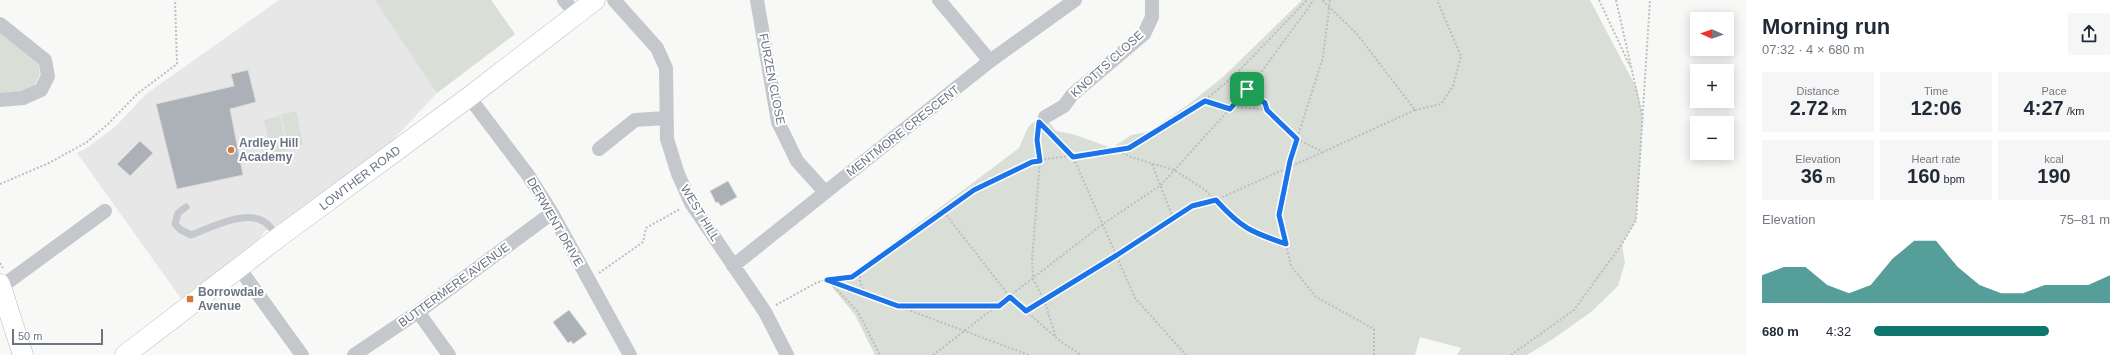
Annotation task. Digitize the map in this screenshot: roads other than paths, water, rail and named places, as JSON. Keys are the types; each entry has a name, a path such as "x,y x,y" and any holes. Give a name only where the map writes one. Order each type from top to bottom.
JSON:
{"street":[{"path":"564,0 577,15"},
{"name":"LOWTHER ROAD","path":"135,353 279,237 469,97 595,0"},
{"name":"WEST HILL","path":"614,0 657,48 666,68 667,139 691,203 765,312 787,355"},
{"name":"FURZEN CLOSE","path":"757,0 778,122 797,161 826,192"},
{"path":"939,0 990,61"},
{"name":"MENTMORE CRESCENT","path":"733,266 990,61 1075,0"},
{"name":"KNOTTS CLOSE","path":"1042,119 1064,106 1072,95 1144,34 1152,17 1152,0"},
{"path":"0,24 44,60 48,76 41,90 23,98 0,100"},
{"name":"DERWENT DRIVE","path":"469,97 528,175 552,213 630,355"},
{"path":"599,149 635,120 666,118"},
{"path":"23,355 1,286 105,211"},
{"name":"BUTTERMERE AVENUE","path":"354,355 418,312 552,213"},
{"path":"239,268 302,355"},
{"path":"418,312 449,355"}],"lane":[{"path":"186,207 178,213 176,224 181,230 191,235 232,219 252,218 262,220 268,224 279,237"}],"place":[{"name":"Ardley Hill Academy","path":"231,150"},
{"name":"Borrowdale Avenue","path":"190,299"}]}
